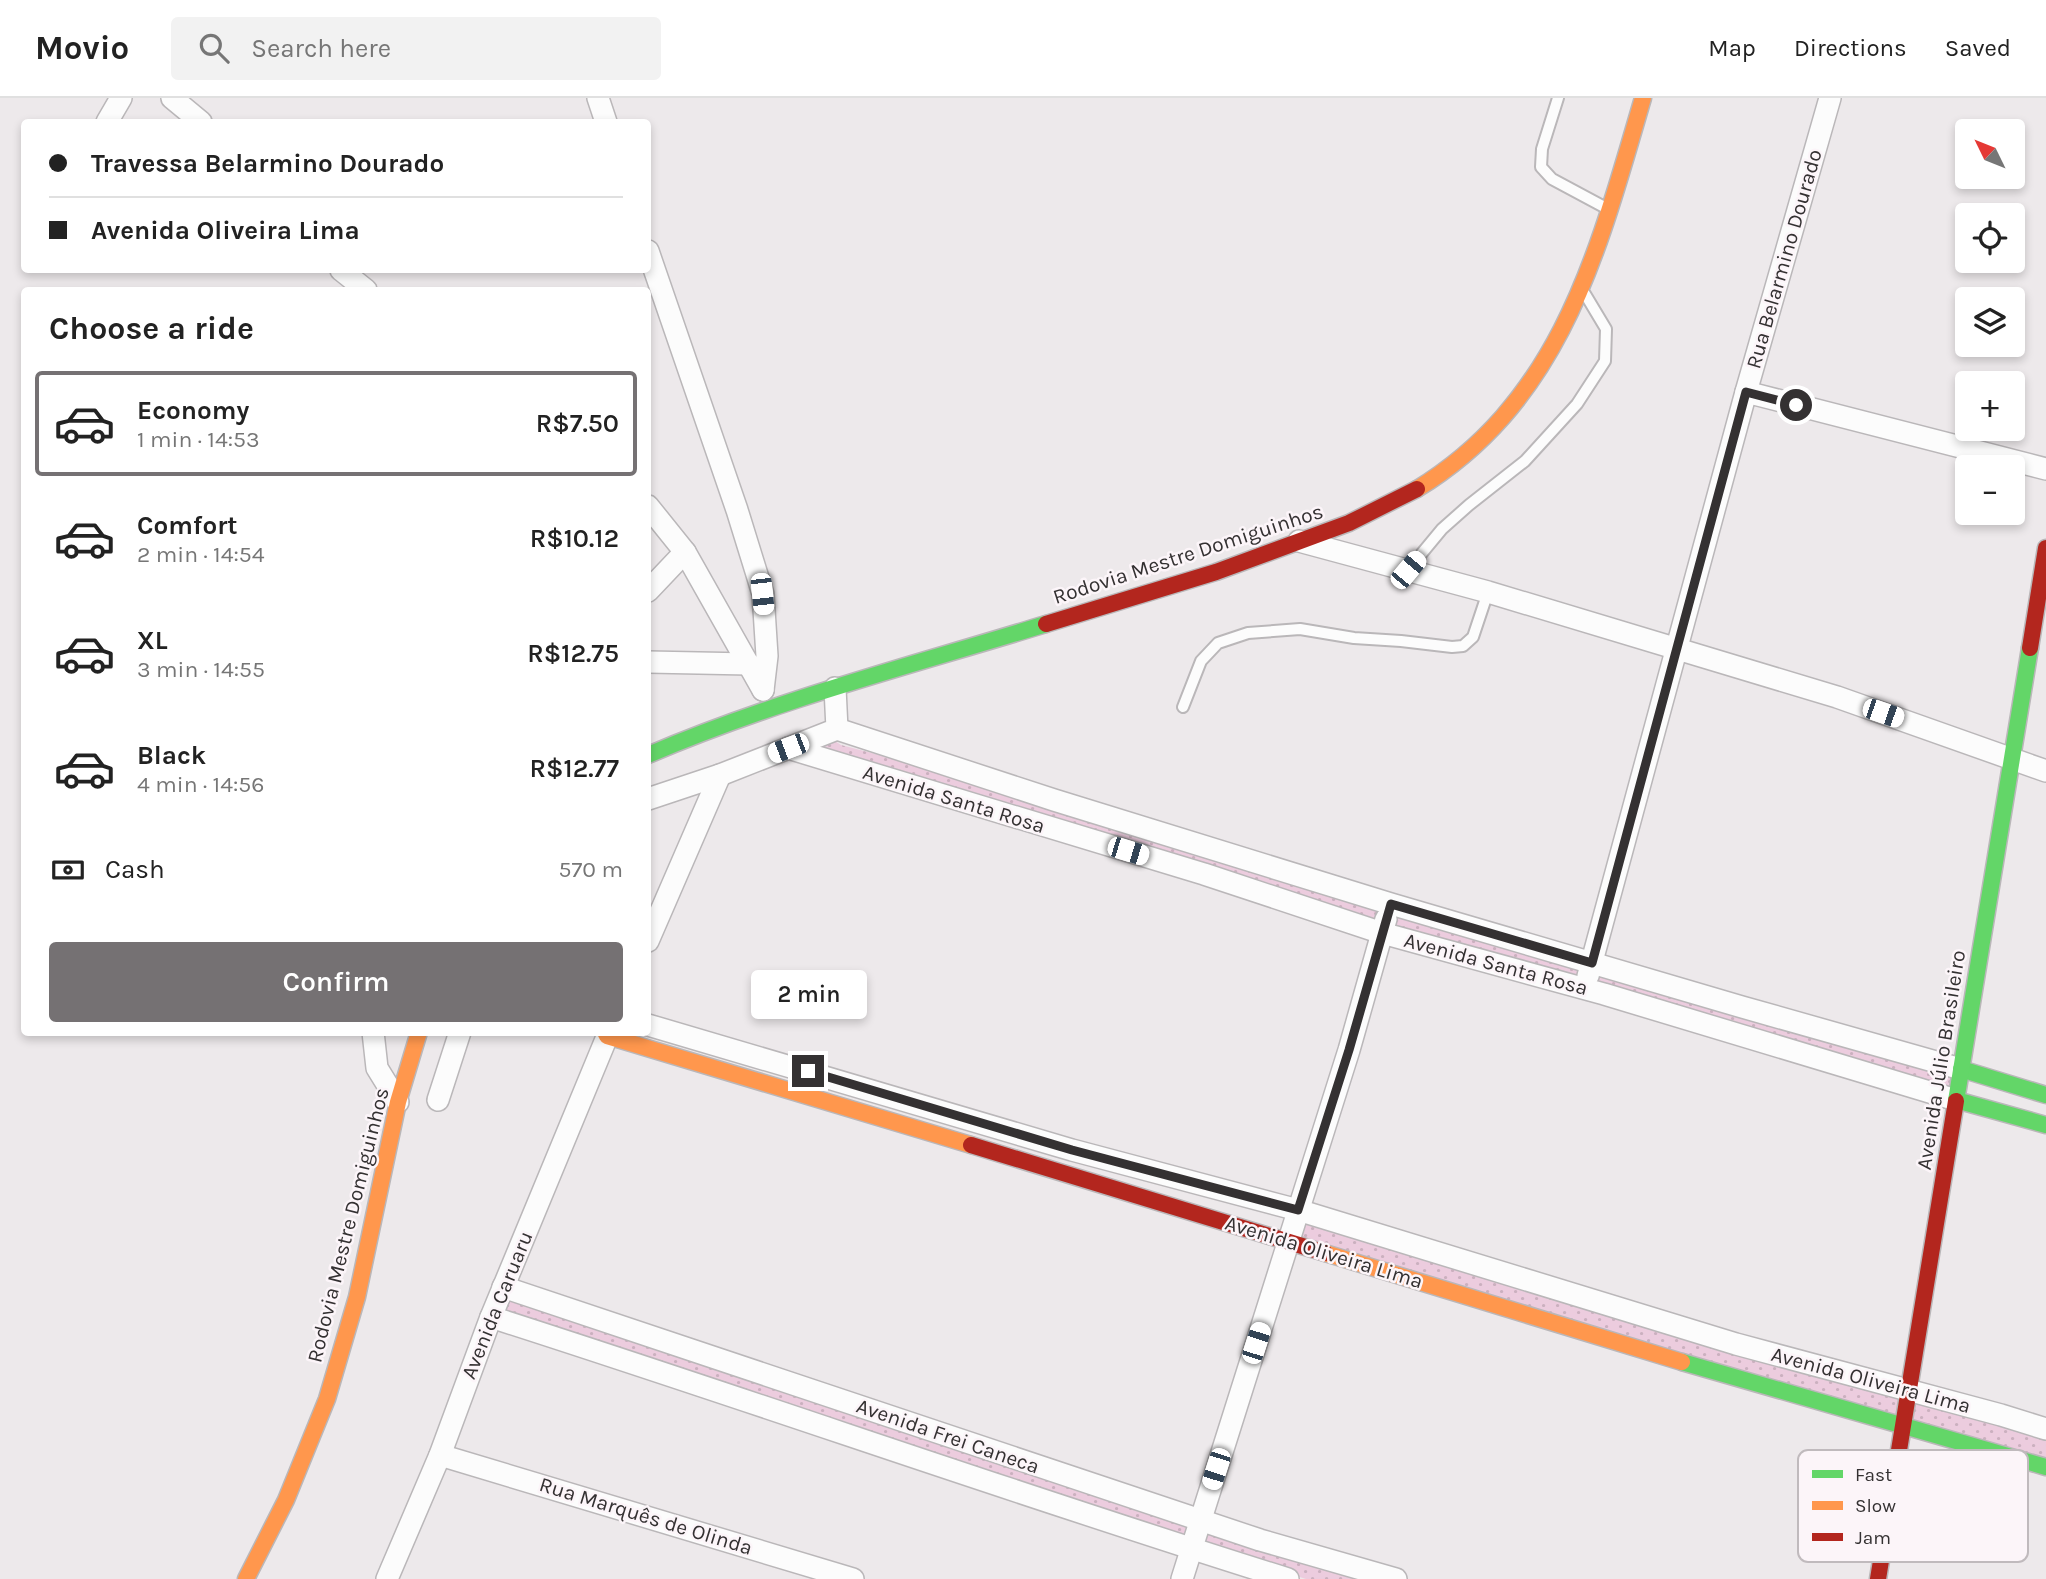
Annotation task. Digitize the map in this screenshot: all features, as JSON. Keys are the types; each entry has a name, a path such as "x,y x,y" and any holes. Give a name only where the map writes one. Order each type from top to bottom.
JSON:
{"main road":[{"name":"Rodovia Mestre Domiguinhos","path":"651,754 766,699 835,688 1216,572 1349,523 1396,501 1444,472 1495,428 1543,365 1582,289 1610,210 1643,98"},
{"name":"Avenida Júlio Brasileiro","path":"1899,1450 2046,548"},
{"name":"Rodovia Mestre Domiguinhos","path":"246,1579 286,1500 327,1399 357,1297 398,1102 418,1036"},
{"name":"Avenida Oliveira Lima","path":"614,1036 1669,1358 1989,1450"},
{"name":"Avenida Santa Rosa","path":"1961,1069 2046,1094"},
{"name":"Avenida Santa Rosa","path":"1956,1100 2046,1125"},
{"name":"Avenida Oliveira Lima","path":"2028,1462 2046,1467"}],"street":[{"path":"109,119 121,98"},
{"path":"172,98 197,119"},
{"path":"598,98 605,119"},
{"name":"Rua Belarmino Dourado","path":"1585,989 1746,392 1830,98"},
{"path":"651,260 737,510 762,594 766,699"},
{"path":"340,278 360,287"},
{"path":"1746,392 2046,469"},
{"path":"651,510 685,552 766,699"},
{"path":"1299,541 1488,592 1837,697 2011,761 2046,771"},
{"path":"651,587 685,552"},
{"path":"651,663 749,664"},
{"path":"651,798 720,775 837,729 835,688"},
{"name":"Avenida Santa Rosa","path":"837,729 1391,904 1961,1069"},
{"name":"Avenida Santa Rosa","path":"788,748 1204,874 1382,933 1585,989 1956,1100"},
{"path":"651,934 720,775"},
{"path":"1182,1579 1349,1050 1391,904"},
{"name":"Avenida Oliveira Lima","path":"651,1026 1072,1150 1298,1210 1736,1344 2046,1429"},
{"path":"373,1036 377,1068 398,1102"},
{"path":"438,1100 459,1036"},
{"name":"Avenida Caruaru","path":"387,1579 440,1454 491,1317 606,1036"},
{"path":"800,1093 808,1071"},
{"name":"Avenida Frei Caneca","path":"503,1287 1259,1540 1392,1578"},
{"name":"Avenida Frei Caneca","path":"491,1317 1288,1579"},
{"path":"700,1384 710,1356"},
{"name":"Rua Marquês de Olinda","path":"440,1454 822,1574 853,1579"}],"lane":[{"path":"1558,98 1542,149 1541,167 1552,179 1610,210"},
{"path":"1408,570 1442,529 1525,461 1577,404 1605,362 1606,329 1582,289"},
{"path":"1183,707 1201,661 1217,643 1248,633 1300,629 1354,638 1452,648 1464,646 1473,637 1488,592"}],"shaded area":[{"path":"838,733 835,741 841,745 914,764 1383,908 1378,925 800,747"},
{"path":"1394,910 1585,966 1581,982 1387,929"},
{"path":"1595,969 1953,1068 1952,1095 1591,986"},
{"path":"1302,1216 1903,1394 1900,1419 1294,1239"},
{"path":"504,1292 1193,1522 1189,1543 495,1314"},
{"path":"1913,1398 2046,1437 2046,1462 2028,1457 2028,1450 2006,1450 1911,1421"},
{"path":"1202,1526 1380,1579 1306,1579 1197,1545"}],"traffic: fast":[{"path":"651,754 795,700 1046,624"},
{"path":"1956,1101 2030,648"},
{"path":"1961,1069 2046,1095"},
{"path":"1956,1100 2046,1125"},
{"path":"1682,1362 1987,1450"},
{"path":"2028,1462 2046,1467"}],"traffic: slow":[{"path":"1417,489 1466,453 1507,412 1540,367 1568,318 1590,265 1643,98"},
{"path":"246,1579 286,1500 327,1399 357,1297 398,1102 418,1036"},
{"path":"607,1036 971,1145"},
{"path":"1325,1253 1682,1362"}],"traffic: jam":[{"path":"1046,624 1216,572 1349,523 1417,489"},
{"path":"2030,648 2046,548"},
{"path":"1899,1450 1956,1101"},
{"path":"971,1145 1325,1253"},
{"path":"1878,1579 1881,1562"}],"route":[{"path":"808,1071 1072,1150 1298,1210 1349,1050 1391,904 1592,963 1746,392 1796,405"}]}
